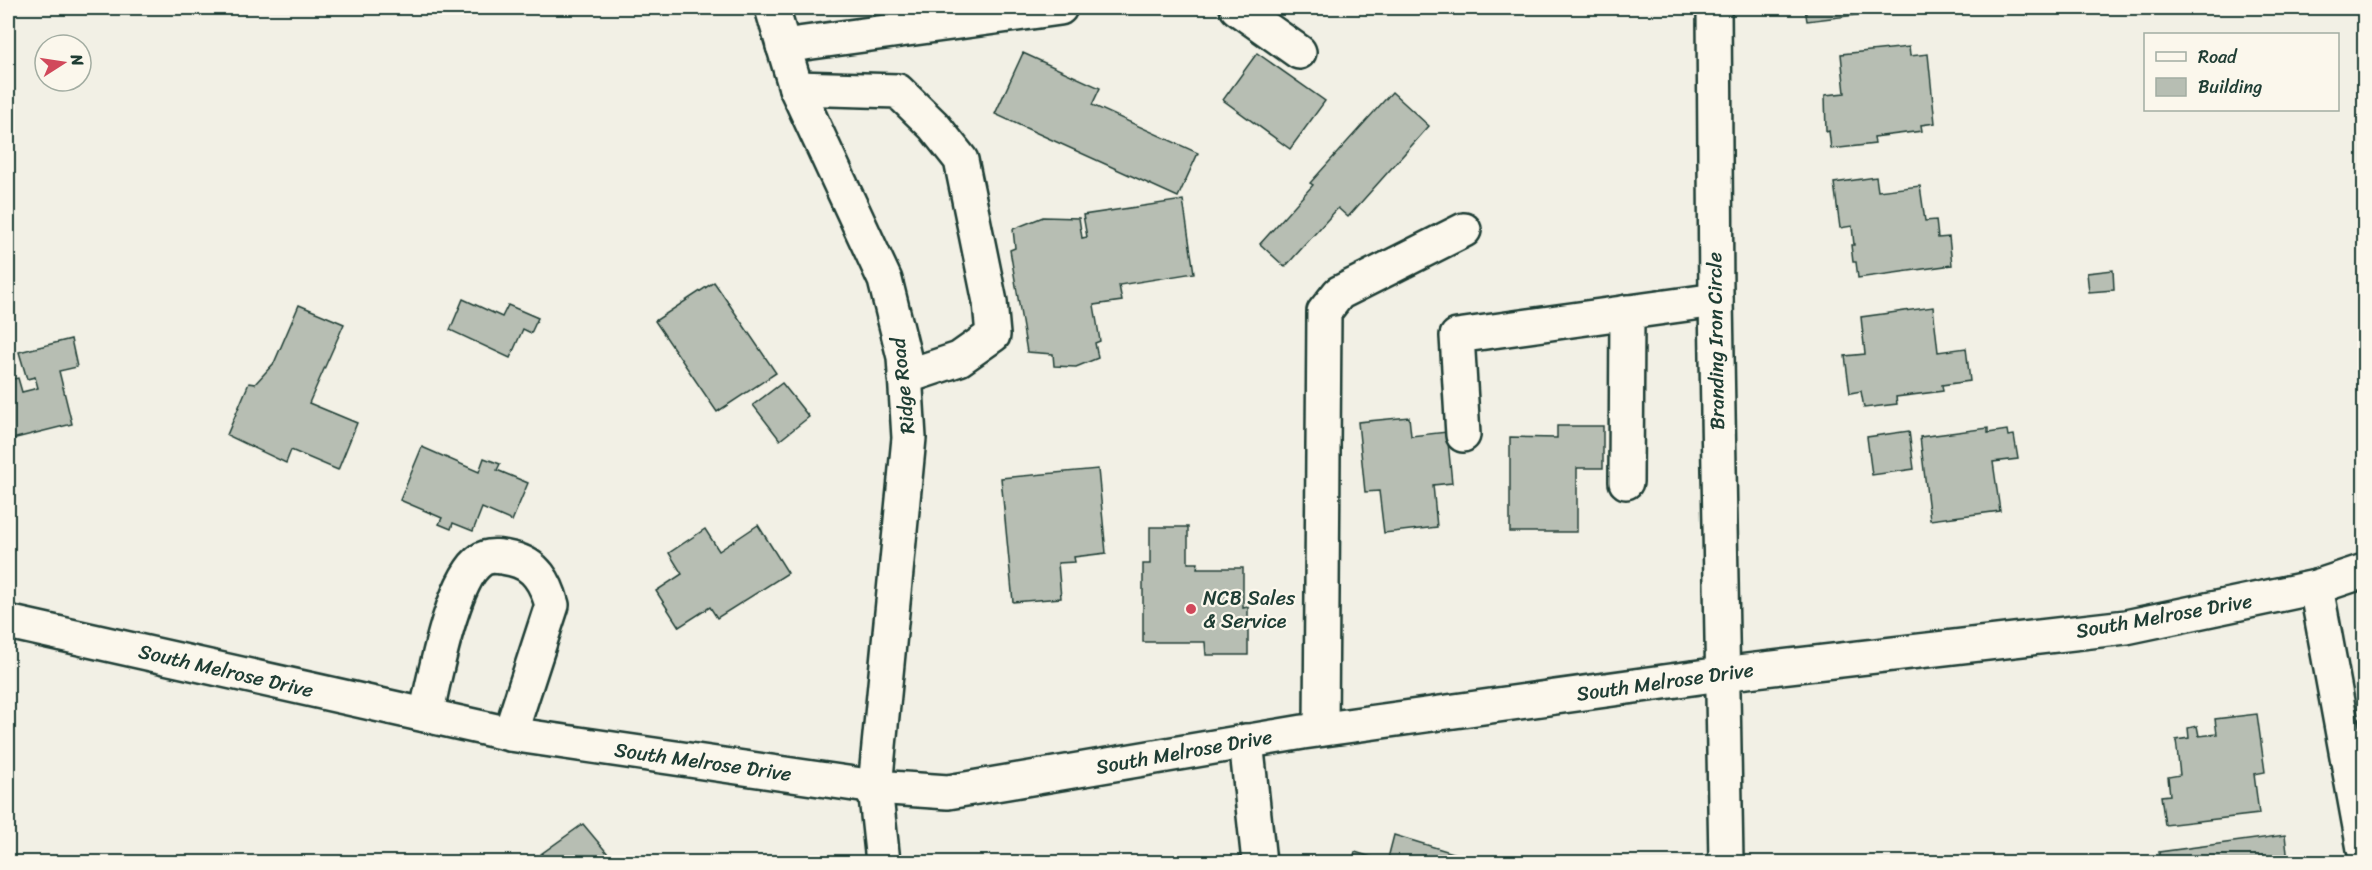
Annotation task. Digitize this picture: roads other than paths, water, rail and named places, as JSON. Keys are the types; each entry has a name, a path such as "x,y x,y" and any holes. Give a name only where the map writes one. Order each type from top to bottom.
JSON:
{"main road":[{"name":"Ridge Road","path":"772,8 796,88 885,280 904,357 909,438 874,787 883,862"},
{"path":"783,46 1060,8"},
{"path":"1237,8 1299,52"},
{"name":"Branding Iron Circle","path":"1714,8 1721,674 1726,862"},
{"path":"796,88 898,90 934,126 962,160 990,302 993,335 959,359 905,377"},
{"path":"1322,729 1324,312 1339,293 1464,230"},
{"path":"1463,435 1457,336 1716,300"},
{"path":"1626,482 1627,312"},
{"path":"426,715 445,631 468,573 482,559 499,556 521,561 537,573 546,585 552,605 510,734"},
{"name":"South Melrose Drive","path":"8,622 510,734 874,787 948,792 1322,729 1721,674 2126,627 2316,586 2364,571"},
{"path":"2316,586 2364,849"},
{"path":"1246,741 1259,862"}],"place":[{"name":"NCB Sales & Service","path":"1191,609"}]}
